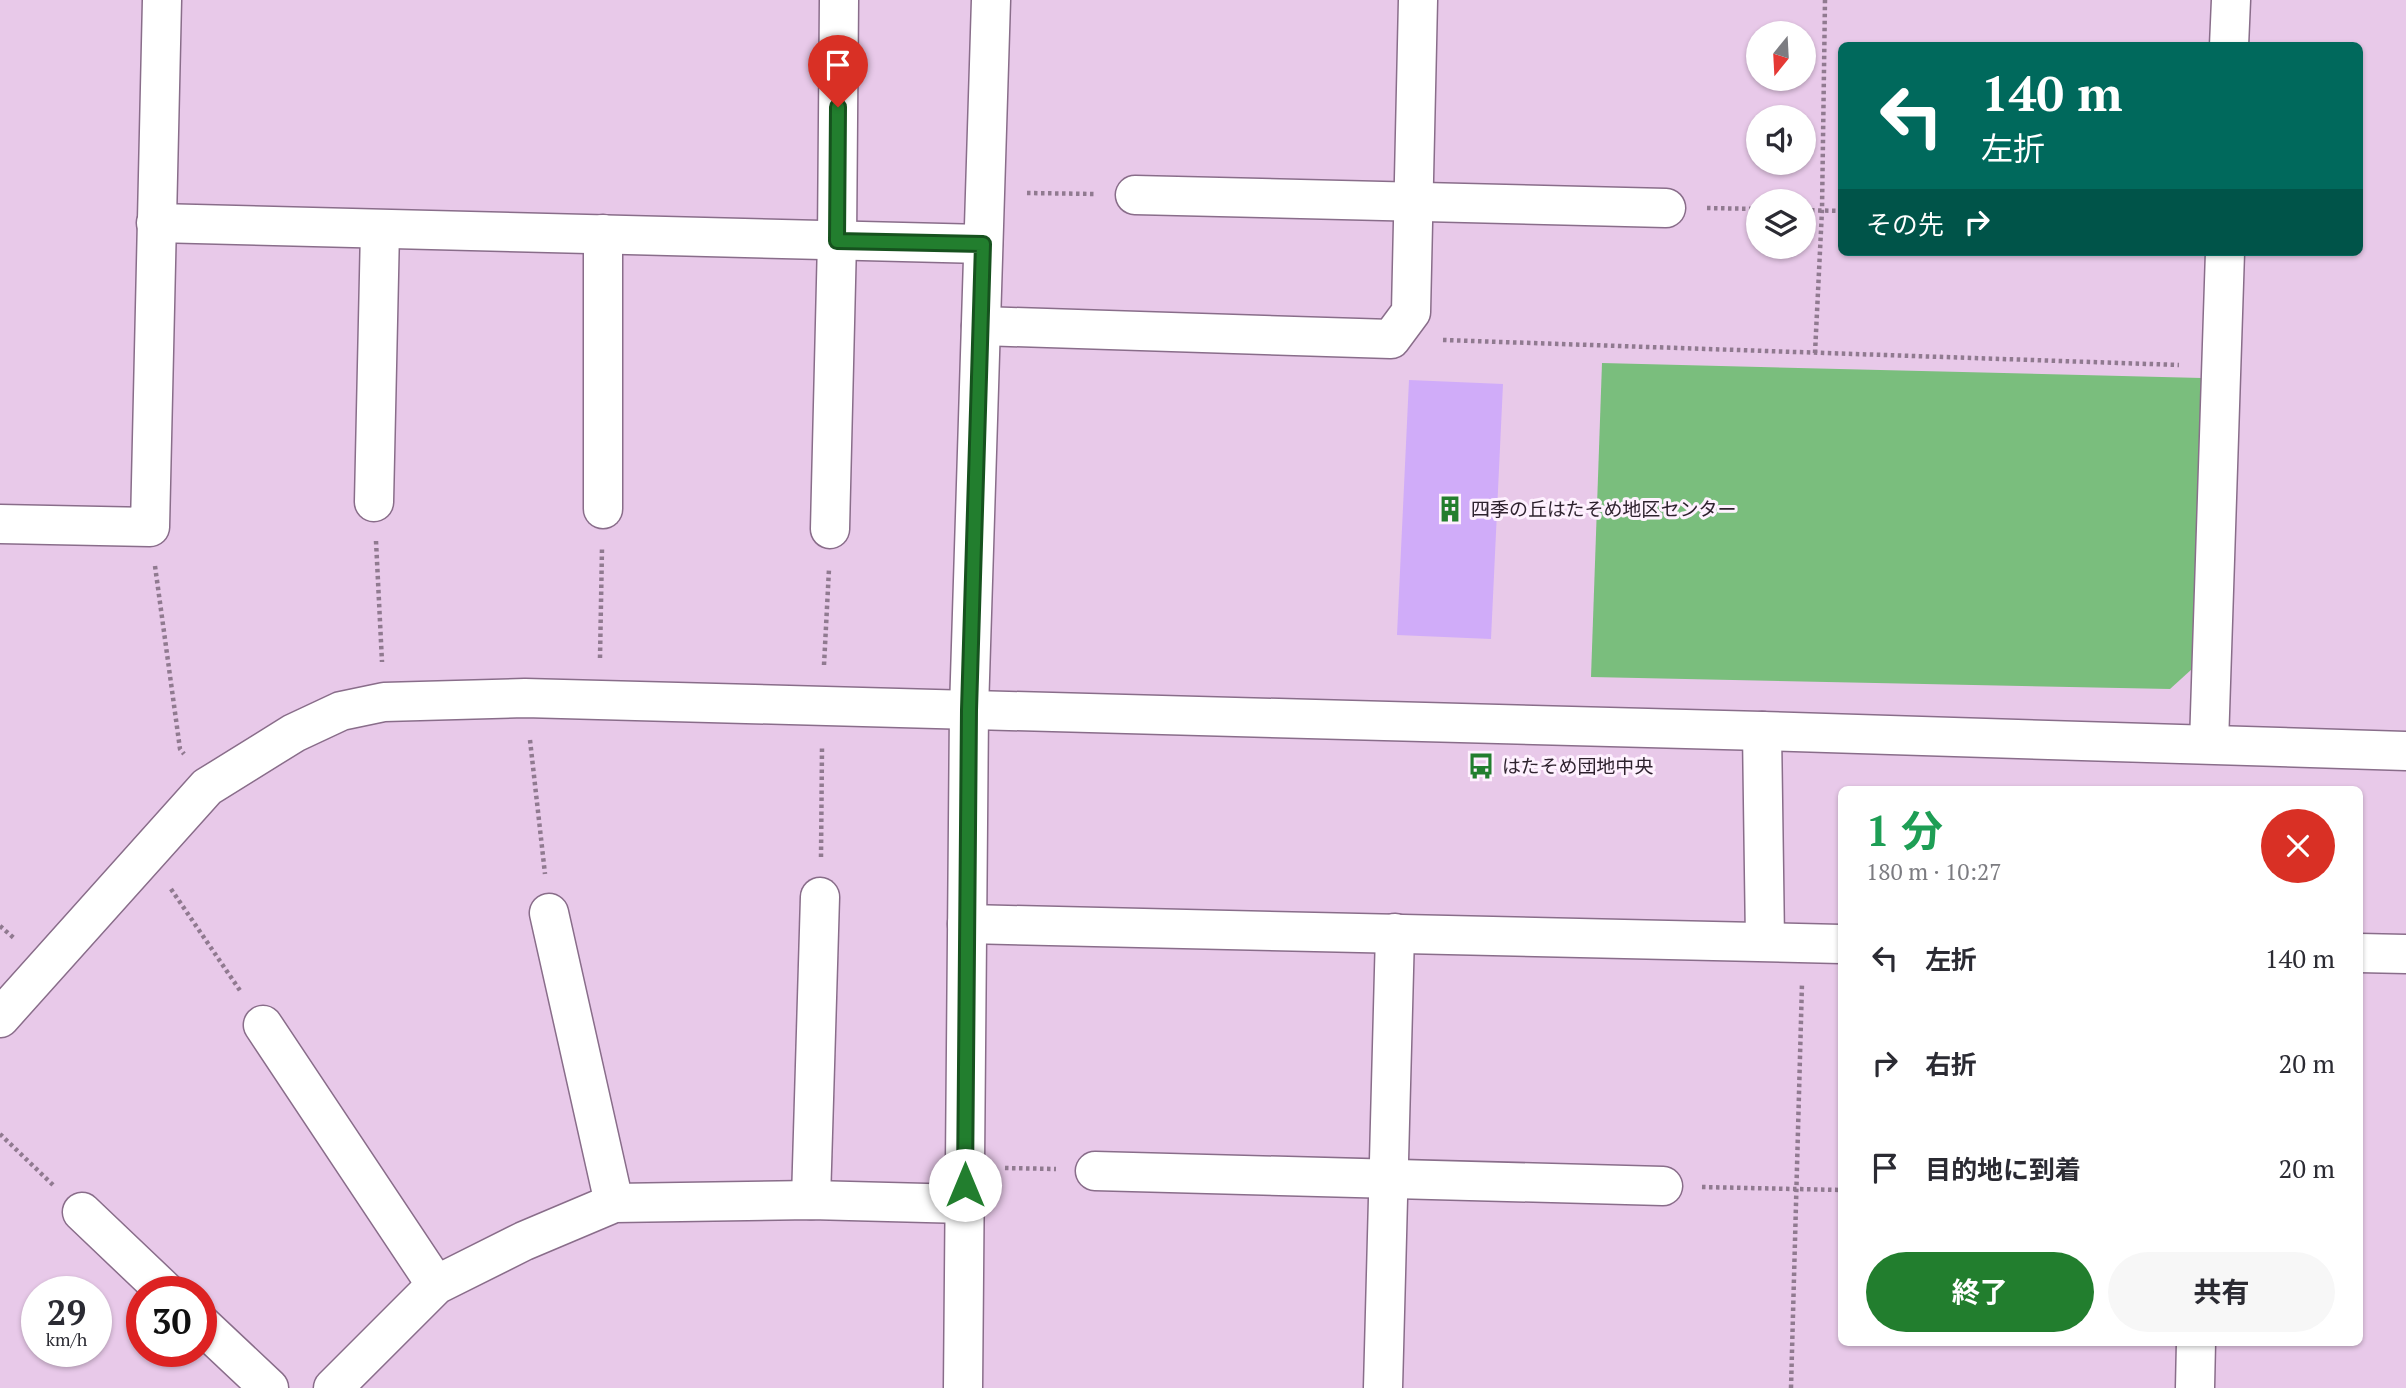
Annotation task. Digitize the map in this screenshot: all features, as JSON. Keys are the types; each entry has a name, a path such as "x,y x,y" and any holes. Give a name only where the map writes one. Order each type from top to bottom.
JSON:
{"street":[{"path":"0,524 150,527 162,0"},
{"path":"830,529 839,0"},
{"path":"963,1388 969,710 991,0"},
{"path":"981,326 1391,339 1410,312 1418,0"},
{"path":"2230,42 2231,0"},
{"path":"1135,195 1666,208"},
{"path":"156,223 983,244"},
{"path":"374,502 380,230"},
{"path":"603,234 603,509"},
{"path":"2209,744 2225,256"},
{"path":"0,1018 207,787 294,733 341,711 384,702 525,698 2406,751"},
{"path":"1762,731 1765,941"},
{"path":"811,1200 820,897"},
{"path":"549,913 614,1203"},
{"path":"967,924 1838,944"},
{"path":"1383,1388 1395,933"},
{"path":"2363,953 2406,954"},
{"path":"263,1025 436,1285"},
{"path":"1095,1171 1663,1186"},
{"path":"333,1388 436,1285 524,1241 614,1203 811,1200 965,1204"},
{"path":"82,1212 149,1276"},
{"path":"217,1339 269,1388"},
{"path":"2195,1388 2196,1346"}],"path":[{"path":"1815,353 1822,210 1825,0"},
{"path":"985,192 1135,195"},
{"path":"1666,208 1746,209"},
{"path":"1816,210 1838,211"},
{"path":"1391,339 2222,367"},
{"path":"374,502 384,702"},
{"path":"600,702 603,509"},
{"path":"150,527 180,749 207,787"},
{"path":"820,897 823,707 830,529"},
{"path":"525,698 549,913"},
{"path":"148,855 263,1025"},
{"path":"1791,1388 1803,943"},
{"path":"0,1134 82,1212"},
{"path":"965,1167 1095,1171"},
{"path":"1663,1186 1838,1190"}],"green space":[{"path":"1602,363 2202,378 2192,669 2170,689 1591,677"}],"building":[{"name":"四季の丘はたそめ地区センター","path":"1409,380 1503,384 1491,639 1397,635"}],"place":[{"name":"四季の丘はたそめ地区センター","path":"1450,509"},
{"name":"はたそめ団地中央","path":"1481,766"}],"route":[{"path":"838,107 837,241 983,244 969,710 965,1185"}]}
